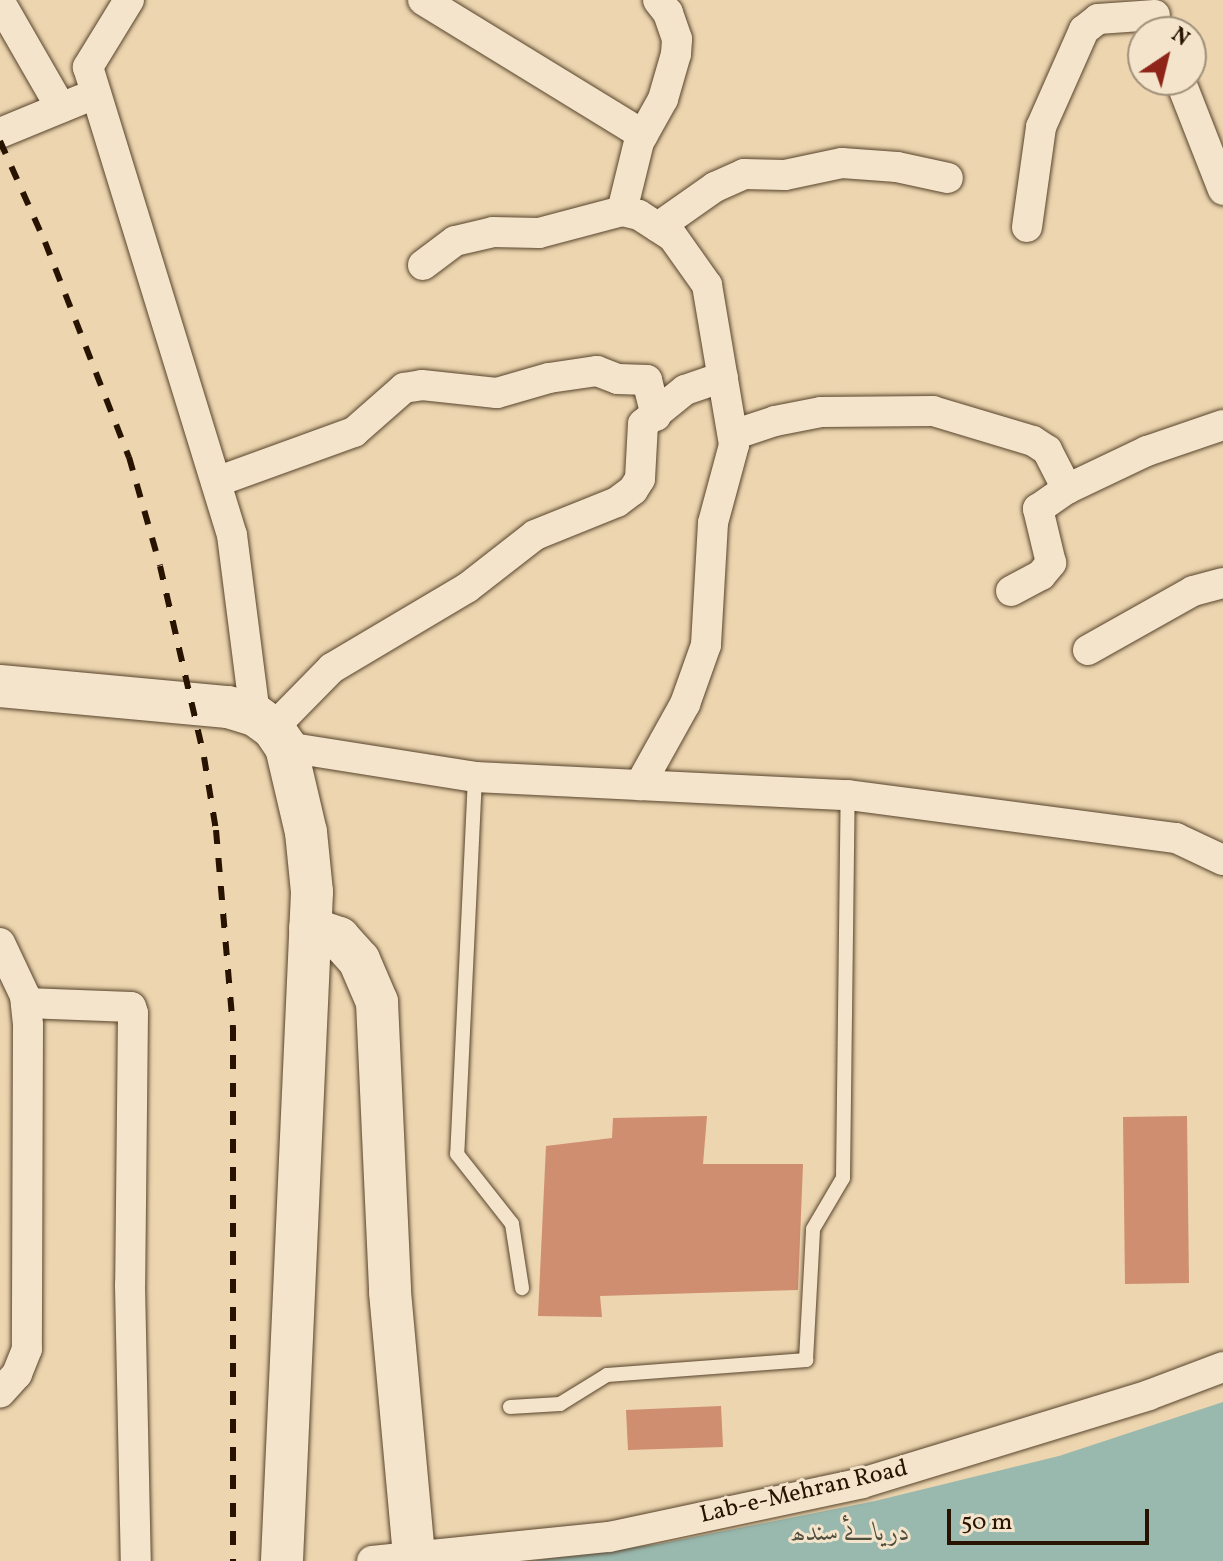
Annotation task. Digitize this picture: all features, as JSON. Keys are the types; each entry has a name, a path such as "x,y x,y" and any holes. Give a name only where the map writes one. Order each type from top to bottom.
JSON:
{"main road":[{"path":"0,686 228,707 271,730 306,832 312,892 282,1542"},
{"path":"310,928 339,938 359,960 377,1002 390,1292 414,1557"}],"street":[{"path":"129,0 88,67 232,535 271,730"},
{"path":"423,0 643,135"},
{"path":"622,211 627,178 643,135 663,99 676,54 677,39 668,13 658,0"},
{"path":"0,2 61,108"},
{"path":"1027,227 1041,127 1084,30 1098,19 1127,17"},
{"path":"0,133 96,94"},
{"path":"1186,96 1223,190"},
{"path":"658,227 715,187 744,174 785,175 842,163 897,167 948,178"},
{"path":"423,265 455,241 493,232 539,233 622,211 639,215 673,237 707,285 734,445 713,523 706,645 685,704 640,785"},
{"path":"216,482 354,432 404,388 422,385 497,393 549,378 597,371 618,379 647,380 656,416"},
{"path":"271,730 332,668 467,588 535,535 617,502 633,490 640,479 643,424 685,390 723,377"},
{"path":"733,435 775,421 821,412 933,411 1033,441 1047,450 1067,489"},
{"path":"1011,591 1041,575 1051,563 1038,509 1067,489 1147,451 1223,425"},
{"path":"1088,650 1193,591 1223,583"},
{"path":"271,730 475,777 848,795 1176,838 1223,860"},
{"path":"0,943 12,962 26,1003 27,1349 17,1374 0,1393"},
{"path":"26,1003 131,1007 133,1013 130,1285 136,1561"},
{"name":"Lab-e-Mehran Road","path":"372,1561 609,1537 862,1483 1149,1395 1223,1367"}],"lane":[{"path":"475,777 457,1154 512,1224 522,1288"},
{"path":"510,1407 560,1404 607,1375 806,1360 813,1229 843,1178 848,795"}],"water":[{"name":"دریائے سندھ","path":"1223,1402 1223,1561 531,1561 658,1544 875,1501 1059,1456"}],"building":[{"path":"707,1116 703,1164 803,1164 798,1290 600,1296 602,1317 538,1316 546,1146 612,1138 613,1118"},
{"path":"1187,1116 1189,1283 1125,1284 1123,1117"},
{"path":"721,1406 723,1447 628,1450 626,1410"}],"railway":[{"path":"0,141 45,242 129,457 160,566 204,757 216,830 233,1027 233,1561"}]}
